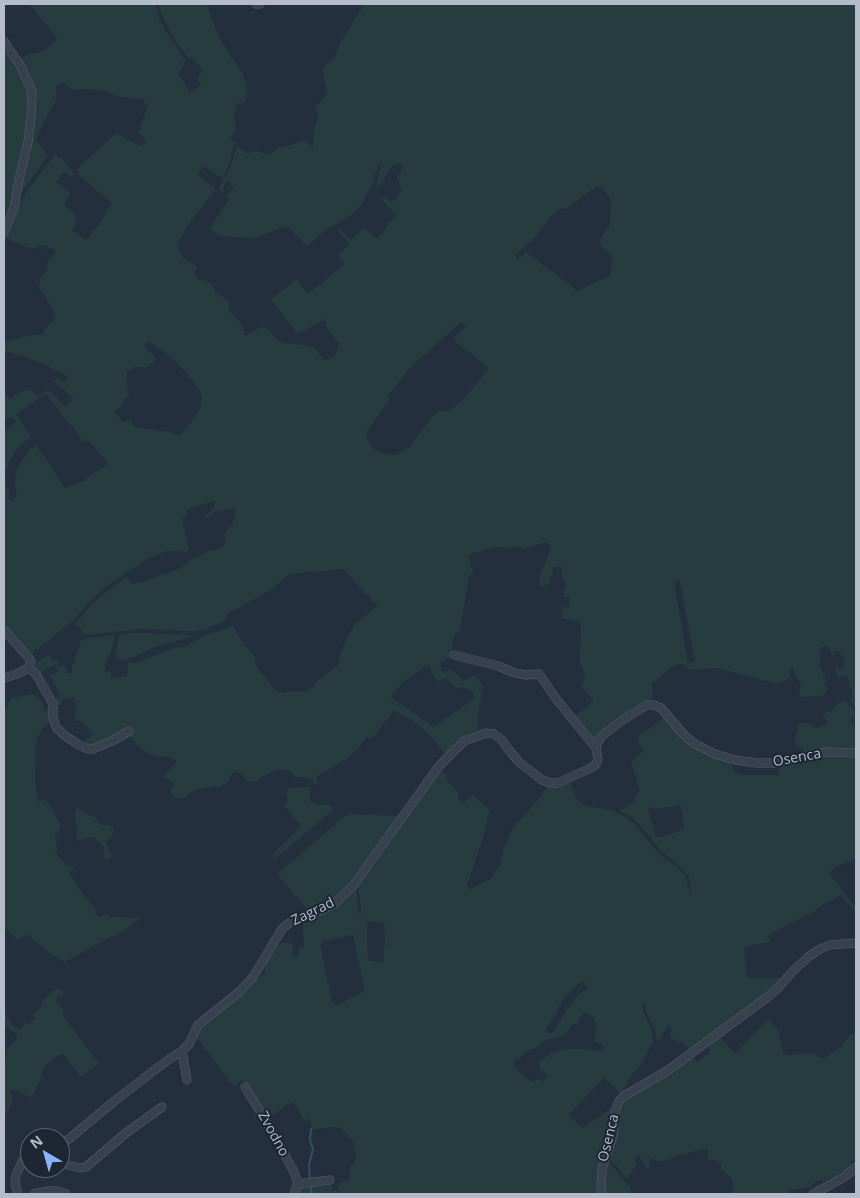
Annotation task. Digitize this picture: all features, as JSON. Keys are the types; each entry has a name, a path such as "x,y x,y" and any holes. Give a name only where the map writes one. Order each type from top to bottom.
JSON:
{"street":[{"path":"4,40 19,63 32,91 32,117 14,208 4,232"},
{"path":"4,630 31,662 28,668 4,678"},
{"path":"454,655 498,666 515,673 526,675 539,674 557,700 596,748"},
{"path":"28,668 36,674 52,704 56,727 79,745 88,750 93,749 129,732"},
{"name":"Osenca","path":"439,766 464,741 486,733 494,734 502,740 519,762 542,780 558,783 596,764 598,759 596,748 602,736 621,721 647,705 654,704 661,708 683,734 695,744 715,754 735,760 775,763 827,752 856,753"},
{"name":"Zagrad","path":"70,1139 112,1103 182,1051 189,1044 198,1025 239,992 253,977 282,929 289,923 335,903 352,886 439,766"},
{"name":"Osenca","path":"602,1194 600,1187 602,1169 612,1136 615,1112 624,1096 666,1071 770,996 793,971 820,949 830,945 856,943"},
{"path":"182,1051 188,1080"},
{"name":"Zvodno","path":"245,1087 294,1172 298,1184"},
{"path":"70,1166 80,1168 86,1167 126,1133 162,1107"},
{"path":"18,1194 15,1184 16,1175 20,1166"},
{"path":"813,1194 842,1178 856,1167"},
{"path":"294,1194 298,1184 330,1180"},
{"path":"34,1194 49,1191 66,1194"}],"green space":[{"path":"29,4 155,4 166,32 186,61 178,74 190,93 201,84 197,78 203,71 192,57 189,59 177,44 158,4 206,4 220,39 242,72 247,95 245,102 238,103 234,114 236,130 231,139 235,142 223,178 203,166 198,175 216,189 191,221 179,241 178,247 182,256 197,267 194,273 199,280 212,284 215,291 229,302 229,311 239,321 244,330 244,335 261,327 266,328 278,341 308,345 318,351 324,360 335,356 339,343 330,332 325,319 298,334 271,299 297,279 308,294 345,264 338,255 350,243 337,230 340,228 351,240 364,228 377,239 396,215 380,198 385,198 392,202 402,191 397,177 403,167 400,163 392,166 380,187 376,185 381,163 379,163 371,188 362,204 352,215 330,227 307,246 287,226 253,238 220,236 210,228 229,200 225,195 233,188 228,181 224,185 223,193 219,188 231,165 237,146 246,153 257,151 269,155 277,148 292,145 302,140 313,147 314,128 317,123 318,113 315,111 315,106 327,94 323,69 330,60 333,60 343,38 364,4 856,4 856,709 849,700 853,698 847,676 838,678 835,668 843,669 845,656 841,655 839,651 834,652 833,657 828,645 819,648 821,658 819,664 827,682 824,684 828,689 822,696 799,697 801,684 795,675 793,667 789,668 791,678 777,684 717,668 690,670 682,664 670,668 656,682 652,682 652,699 641,705 595,740 592,739 574,717 594,701 581,685 584,682 585,675 580,662 581,622 562,618 563,607 569,607 570,597 564,597 566,582 562,576 561,567 554,567 549,584 542,587 538,580 551,549 550,544 545,542 524,549 518,546 512,548 494,547 468,555 473,572 469,577 460,630 455,634 453,640 452,656 439,664 443,672 452,669 456,675 458,673 463,681 475,675 484,687 480,690 482,694 479,706 478,730 469,733 445,754 431,736 413,721 393,711 375,735 370,739 367,737 357,750 346,759 320,773 317,777 318,785 314,784 307,777 294,777 292,772 288,770 277,770 257,781 249,782 242,774 235,772 229,781 222,786 197,789 182,799 175,798 170,791 175,784 165,778 165,775 177,761 169,757 155,756 147,753 131,737 102,749 81,744 93,734 83,722 74,720 77,711 74,697 61,700 62,705 55,705 35,668 41,659 51,654 51,660 58,661 58,665 67,667 66,673 72,673 72,666 81,640 115,635 112,649 105,665 105,672 110,670 112,678 127,676 128,662 136,663 174,648 184,647 204,636 233,626 244,645 251,651 258,669 276,690 283,693 292,691 306,692 337,666 340,653 354,625 378,606 343,569 305,572 288,575 273,588 228,614 225,617 227,620 203,630 141,629 85,635 76,623 89,607 126,577 132,584 135,584 179,569 189,561 225,544 225,532 232,524 236,509 215,512 205,519 204,517 215,507 214,501 186,510 187,516 182,518 189,550 184,552 177,550 164,552 149,558 124,574 105,587 74,620 32,653 21,647 4,627 4,433 16,421 13,418 4,419 4,391 9,399 22,391 31,390 37,396 49,390 66,407 73,398 54,382 58,378 64,383 68,378 62,373 31,359 4,350 4,342 43,334 46,327 54,321 55,313 39,289 40,279 49,270 45,266 57,250 48,248 46,245 34,249 4,238 16,210 27,191 55,154 59,158 61,157 74,174 72,177 64,172 56,182 71,193 64,204 75,215 76,224 72,230 86,240 101,222 112,203 80,176 76,170 116,133 140,146 147,142 138,132 148,106 142,99 120,97 101,90 72,89 62,83 56,87 57,99 48,113 36,140 48,156 13,207 4,211 4,52 16,64 27,55 44,51 58,39","holes":["597,186 604,190 611,201 610,225 601,238 600,245 613,257 610,276 578,291 526,252 518,259 515,256 533,239 557,210 567,208","461,322 466,326 452,339 489,368 465,398 450,411 439,411 432,416 407,449 396,455 385,454 375,450 369,443 366,433 390,399 387,397 412,366","148,341 167,354 185,371 201,392 202,400 199,411 180,436 169,432 135,427 131,420 122,422 115,411 120,408 129,394 127,390 127,372 132,368 148,367 156,359 144,345","46,394 84,442 89,441 108,464 81,482 65,488 36,444 17,468 15,483 17,495 12,501 9,499 5,475 14,453 31,437 16,414","674,581 680,581 695,661 688,663","55,664 58,672 50,675 61,696 55,699 40,673","429,665 437,682 446,678 456,689 462,687 472,691 475,698 434,727 391,697 405,680"]},
{"path":"139,633 195,636 157,646 122,661 118,659 115,654 120,634"},
{"path":"34,694 42,701 44,711 50,709 50,722 42,729 37,738 35,781 38,801 46,800 61,826 55,837 57,849 55,852 68,866 75,868 69,873 86,899 97,909 94,912 99,918 107,913 110,917 140,919 117,935 65,962 52,955 27,934 17,940 4,926 4,713 12,698"},
{"path":"845,701 856,712 850,720 856,726 856,751 805,754 794,742 798,722 809,724 815,728 826,725 828,722 823,718 827,711 831,713 838,703"},
{"path":"666,716 676,729 727,759 734,769 733,772 741,775 779,775 778,764 829,754 856,756 856,858 834,868 829,873 854,906 856,905 856,913 841,895 816,909 816,911 768,935 771,942 744,947 747,978 784,978 781,983 691,1051 682,1041 680,1043 669,1036 672,1029 667,1026 660,1040 656,1039 655,1030 645,1009 647,1004 643,1003 642,1008 652,1031 653,1041 643,1061 627,1082 622,1095 604,1077 569,1115 582,1128 613,1107 615,1109 600,1194 299,1194 301,1187 328,1183 331,1185 332,1191 338,1190 338,1184 351,1179 350,1166 354,1163 356,1154 353,1141 341,1128 332,1127 312,1130 309,1119 304,1121 292,1102 268,1118 242,1080 234,1087 196,1036 200,1028 265,972 265,961 275,947 283,942 293,944 293,956 298,956 299,949 304,947 303,919 356,886 359,915 361,913 358,883 383,852 440,768 458,793 459,800 462,803 474,796 490,810 467,885 470,889 491,879 498,867 500,867 503,851 512,829 547,788 552,783 570,781 576,797 586,806 611,810 634,823 657,851 676,866 686,877 691,894 689,878 679,865 662,852 632,817 619,811 634,802 635,796 640,791 631,762 644,750 639,744 639,736","holes":["681,805 684,829 662,837 656,837 648,809 651,807 656,809","368,921 384,922 383,962 368,960","353,935 364,991 337,1005 332,1002 320,945 323,941","583,981 588,988 580,993 566,1010 554,1032 550,1034 545,1030 555,1016 563,999","585,1012 593,1017 597,1023 594,1042 601,1043 604,1048 600,1051 578,1049 550,1053 539,1062 540,1070 546,1073 547,1077 543,1081 536,1080 533,1082 520,1074 514,1063 515,1060 520,1058 527,1050 534,1049 545,1041 565,1035 570,1026 578,1023"]},
{"path":"310,787 310,801 316,805 330,805 333,810 273,861 273,853 301,826 284,805 289,800 286,794 289,788"},
{"path":"78,807 86,814 96,817 101,825 109,825 114,829 113,835 106,842 112,857 108,860 104,857 104,847 93,837 78,841 76,839 78,830 74,815"},
{"path":"351,814 403,816 348,889 336,899 308,911 277,874 345,816"},
{"path":"56,989 63,991 63,995 55,999 64,1011 63,1016 99,1064 81,1077 63,1054 60,1055 45,1065 32,1098 16,1089 10,1091 12,1102 8,1111 4,1113 4,1065 7,1049 17,1039 16,1034 4,1024 4,1013 14,1026 20,1030 24,1024 30,1023 35,1018 32,1015 40,1008 43,1000"},
{"path":"768,1019 778,1030 783,1053 788,1055 811,1053 823,1059 840,1048 848,1037 856,1033 856,1160 851,1162 848,1172 833,1181 830,1178 824,1182 820,1179 810,1187 790,1190 788,1194 731,1194 734,1191 732,1179 721,1169 721,1164 708,1159 708,1148 661,1162 650,1158 649,1168 645,1168 638,1155 634,1159 637,1164 627,1179 610,1159 620,1104 624,1098 691,1055 697,1062 711,1052 707,1043 719,1035 735,1054"},
{"path":"610,1165 631,1189 630,1194 603,1194 604,1167"}],"waterway":[{"path":"310,1181 309,1165 313,1149 310,1140 311,1129"},
{"path":"310,1186 312,1194"}]}
